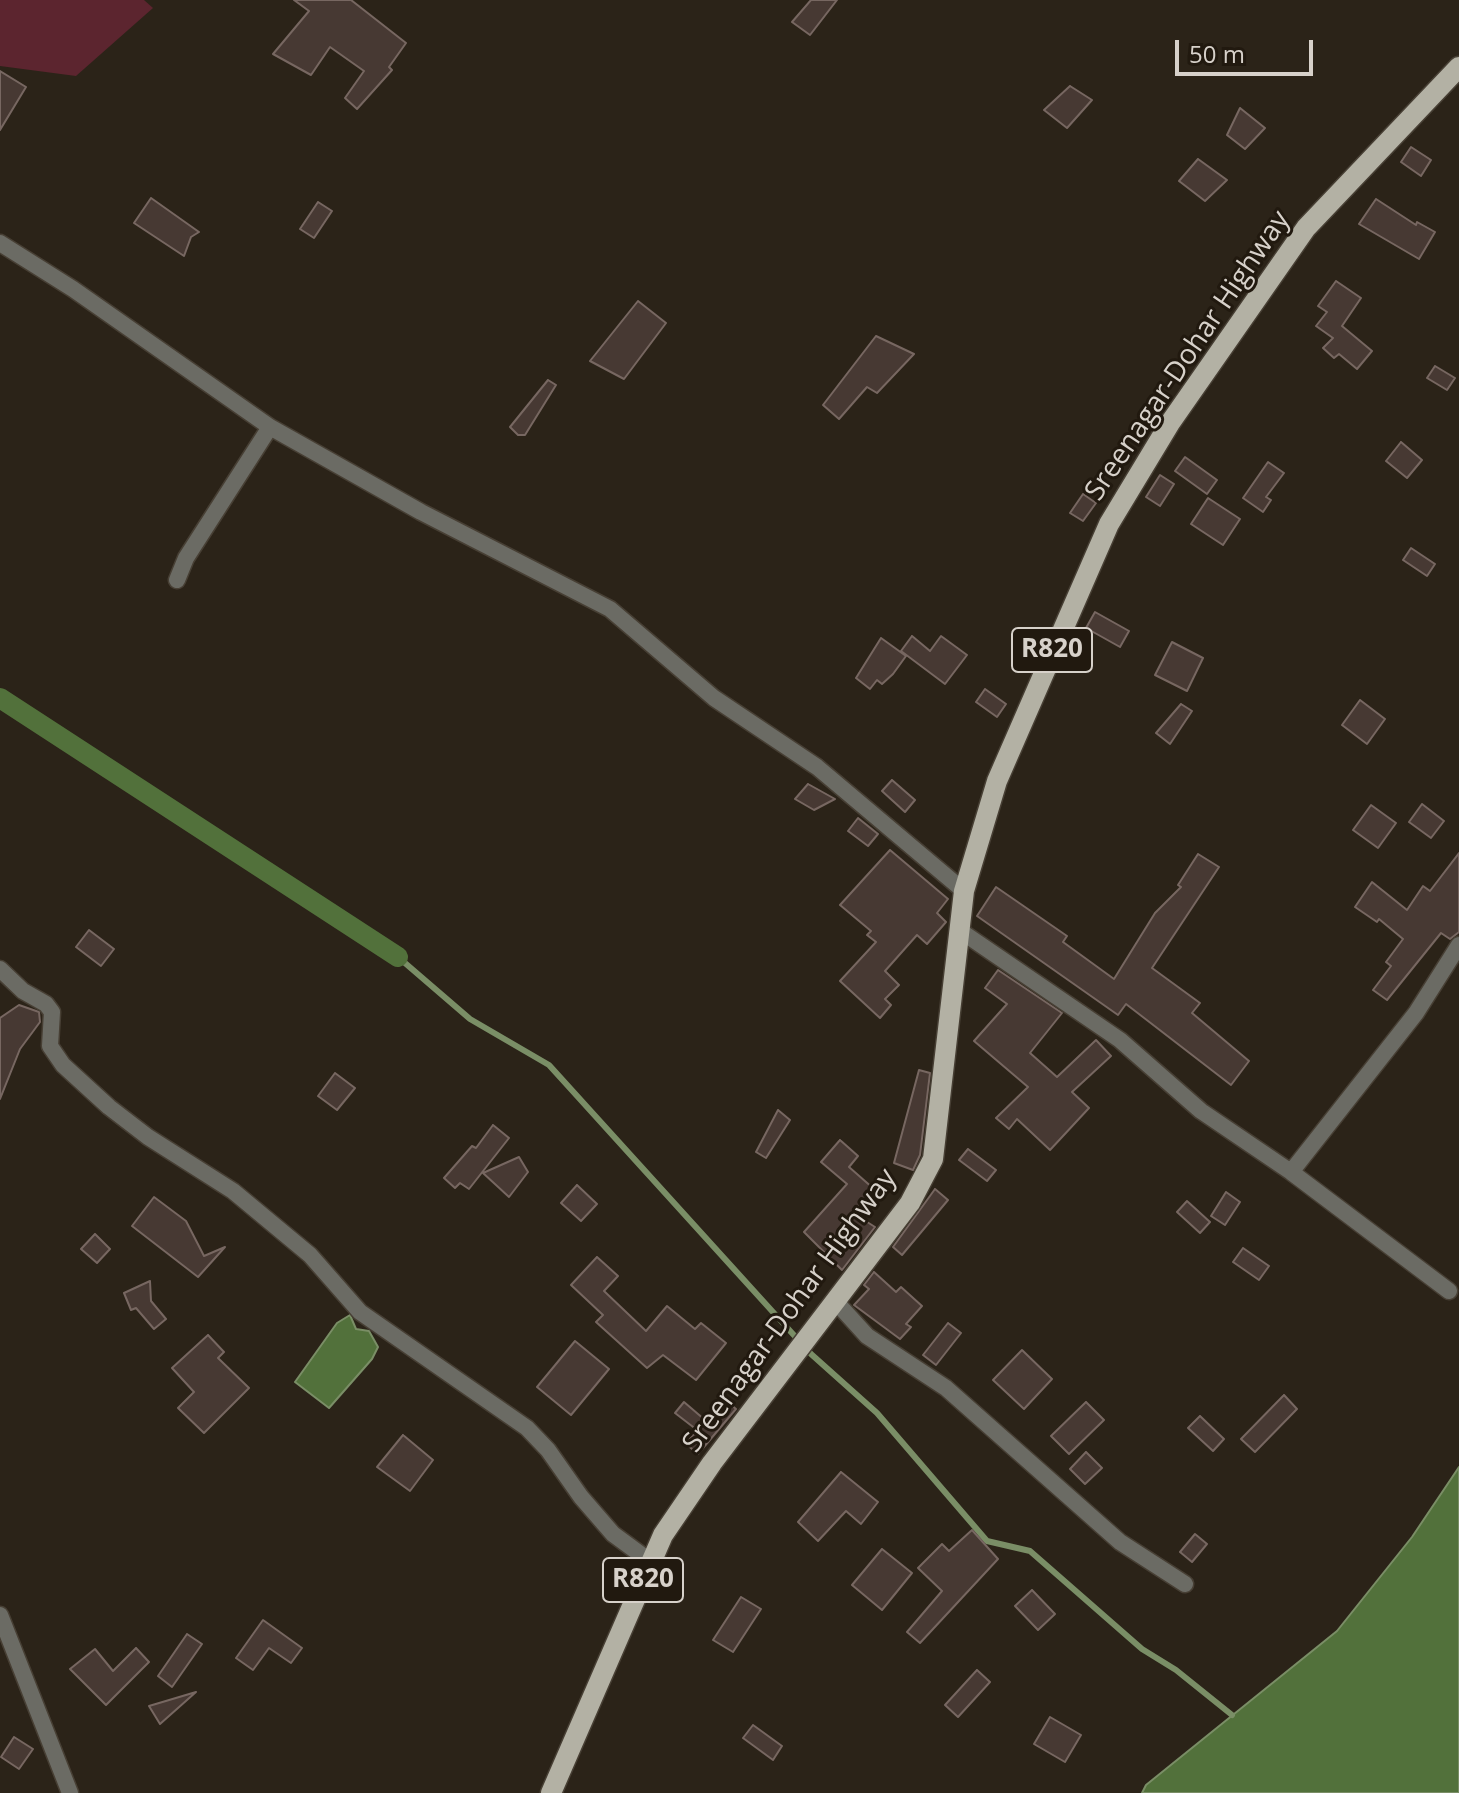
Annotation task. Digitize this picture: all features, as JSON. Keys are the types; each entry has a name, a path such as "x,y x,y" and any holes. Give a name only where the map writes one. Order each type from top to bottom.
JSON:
{"main road":[{"name":"Sreenagar-Dohar Highway","path":"551,1793 663,1535 769,1386 832,1310 910,1203 933,1159 964,891 997,781 1109,524 1170,423 1306,228 1459,67"}],"street":[{"path":"0,243 84,296 270,427 421,512 610,609 714,698 817,767 964,891"},
{"path":"177,580 186,558 270,427"},
{"path":"959,930 1120,1040 1201,1111 1291,1172 1449,1291"},
{"path":"1291,1172 1416,1013 1459,945"},
{"path":"0,969 52,1012 50,1046 63,1065 148,1137 233,1191 310,1255 360,1312 527,1428 548,1450 581,1497 613,1534 651,1562"},
{"path":"832,1310 946,1388 1120,1542 1185,1584"},
{"path":"0,1615 70,1793"}],"shaded area":[{"path":"0,0 144,0 153,8 76,76 0,66"},
{"path":"350,1315 356,1329 369,1331 378,1347 372,1359 329,1408 295,1382 337,1323"},
{"path":"1459,1467 1459,1793 1142,1793 1146,1785 1337,1631 1412,1537"}],"building":[{"path":"294,0 351,0 406,43 389,67 392,70 357,109 345,98 364,71 330,47 311,75 273,54 309,11"},
{"path":"811,0 837,0 810,35 792,22"},
{"path":"0,71 26,87 0,130"},
{"path":"1070,86 1092,100 1067,128 1044,110"},
{"path":"1240,108 1265,128 1245,149 1227,135"},
{"path":"1411,147 1431,160 1421,176 1401,162"},
{"path":"1198,159 1227,180 1205,201 1179,181"},
{"path":"151,198 199,232 191,237 184,256 134,223"},
{"path":"1376,199 1416,225 1417,222 1435,232 1419,259 1359,224"},
{"path":"318,202 332,211 314,238 300,229"},
{"path":"1336,281 1361,298 1342,326 1372,351 1357,369 1339,354 1334,358 1323,348 1333,338 1316,326 1327,312 1318,306"},
{"path":"638,301 666,323 624,379 590,361"},
{"path":"876,336 914,354 877,393 867,387 839,419 823,405"},
{"path":"1435,366 1455,378 1447,390 1427,378"},
{"path":"548,380 556,385 525,435 518,435 510,427"},
{"path":"1401,442 1422,460 1407,478 1386,461"},
{"path":"1185,457 1217,480 1207,494 1175,471"},
{"path":"1268,462 1284,473 1266,497 1271,500 1263,512 1243,498"},
{"path":"1160,475 1174,484 1160,506 1146,497"},
{"path":"1083,494 1096,503 1083,521 1070,513"},
{"path":"1208,498 1240,519 1223,545 1191,524"},
{"path":"1411,548 1435,564 1427,576 1403,560"},
{"path":"1095,612 1129,631 1120,647 1086,628"},
{"path":"912,636 930,651 941,636 967,655 945,684 901,651"},
{"path":"881,638 906,656 893,674 882,684 877,680 870,689 856,678"},
{"path":"1172,642 1203,658 1187,691 1155,675"},
{"path":"985,689 1006,704 997,717 976,702"},
{"path":"1360,700 1385,719 1367,744 1342,725"},
{"path":"1181,704 1192,711 1170,744 1156,733"},
{"path":"892,780 915,800 905,812 882,791"},
{"path":"808,784 835,799 814,810 795,799"},
{"path":"1422,804 1444,821 1431,838 1409,822"},
{"path":"1371,805 1396,823 1378,848 1353,830"},
{"path":"858,818 878,834 868,846 848,831"},
{"path":"890,850 948,899 937,913 946,922 927,944 917,935 885,971 899,985 885,999 891,1005 880,1018 840,981 876,942 867,935 871,931 840,905"},
{"path":"1459,853 1459,932 1450,939 1441,933 1387,1000 1373,990 1391,966 1386,962 1403,939 1379,919 1377,922 1355,907 1372,882 1407,910 1423,886 1430,891"},
{"path":"1198,854 1219,867 1152,968 1200,1003 1192,1013 1249,1061 1231,1085 1126,1004 1118,1015 977,916 996,887 1067,936 1063,942 1114,979 1155,913 1181,887 1178,885"},
{"path":"89,930 114,949 101,966 76,947"},
{"path":"998,970 1062,1013 1030,1053 1057,1077 1096,1040 1111,1056 1072,1092 1089,1108 1050,1150 1017,1119 1009,1129 996,1118 1028,1087 974,1041 1007,1004 985,988"},
{"path":"19,1005 39,1012 40,1022 20,1049 0,1099 0,1018"},
{"path":"919,1070 930,1073 920,1155 913,1170 894,1163"},
{"path":"335,1073 355,1088 337,1110 318,1096"},
{"path":"778,1110 790,1120 766,1158 756,1152"},
{"path":"493,1125 509,1138 469,1189 460,1183 455,1188 444,1178 472,1146 476,1148"},
{"path":"840,1140 858,1156 849,1167 874,1189 853,1213 875,1227 842,1270 804,1232 847,1184 821,1162"},
{"path":"968,1149 996,1170 987,1181 959,1160"},
{"path":"519,1157 528,1172 509,1197 483,1173"},
{"path":"577,1185 597,1204 581,1221 561,1203"},
{"path":"935,1189 948,1200 902,1255 893,1247"},
{"path":"1226,1192 1240,1202 1225,1225 1211,1216"},
{"path":"154,1197 186,1221 204,1256 225,1247 198,1277 132,1226"},
{"path":"1187,1201 1210,1222 1200,1233 1177,1212"},
{"path":"95,1234 110,1249 97,1263 81,1249"},
{"path":"1243,1248 1269,1266 1259,1280 1233,1262"},
{"path":"597,1257 618,1276 604,1291 646,1331 667,1306 695,1329 701,1323 726,1343 696,1380 663,1355 647,1368 596,1322 603,1315 571,1285"},
{"path":"874,1272 896,1292 901,1287 922,1306 906,1324 911,1327 900,1339 854,1305 869,1289 864,1285"},
{"path":"150,1281 151,1301 166,1319 154,1329 136,1308 131,1310 124,1293"},
{"path":"948,1323 961,1333 936,1365 923,1355"},
{"path":"208,1335 224,1352 218,1358 249,1388 204,1433 178,1408 194,1392 172,1368"},
{"path":"575,1341 609,1369 571,1415 537,1387"},
{"path":"1022,1350 1052,1379 1024,1409 993,1380"},
{"path":"1284,1395 1297,1409 1255,1452 1241,1439"},
{"path":"723,1398 736,1409 698,1454 686,1444 697,1430 675,1413 684,1402 705,1420"},
{"path":"1086,1402 1104,1420 1069,1454 1051,1436"},
{"path":"1200,1416 1224,1439 1213,1451 1188,1428"},
{"path":"403,1435 433,1460 410,1491 377,1467"},
{"path":"1086,1452 1102,1468 1085,1484 1070,1469"},
{"path":"841,1472 878,1502 861,1524 846,1511 818,1541 798,1522"},
{"path":"972,1530 998,1559 920,1643 907,1632 942,1591 918,1568 942,1544 949,1551"},
{"path":"1195,1534 1207,1544 1192,1562 1180,1552"},
{"path":"882,1549 912,1573 882,1610 852,1585"},
{"path":"1032,1590 1055,1614 1038,1630 1015,1606"},
{"path":"741,1597 761,1609 733,1652 713,1640"},
{"path":"263,1620 302,1648 291,1663 269,1648 253,1670 236,1658"},
{"path":"187,1634 202,1644 172,1687 158,1676"},
{"path":"136,1648 149,1662 106,1705 70,1669 95,1649 113,1671"},
{"path":"977,1670 990,1682 958,1717 945,1705"},
{"path":"196,1692 160,1724 149,1706"},
{"path":"1050,1717 1081,1735 1065,1762 1034,1744"},
{"path":"753,1725 782,1746 773,1760 743,1738"},
{"path":"14,1737 33,1749 19,1769 1,1757"}],"waterway":[{"path":"0,698 398,957"},
{"path":"398,957 470,1019 549,1065 811,1354 877,1413 987,1541 1030,1551 1142,1649 1176,1670 1232,1715"}]}
